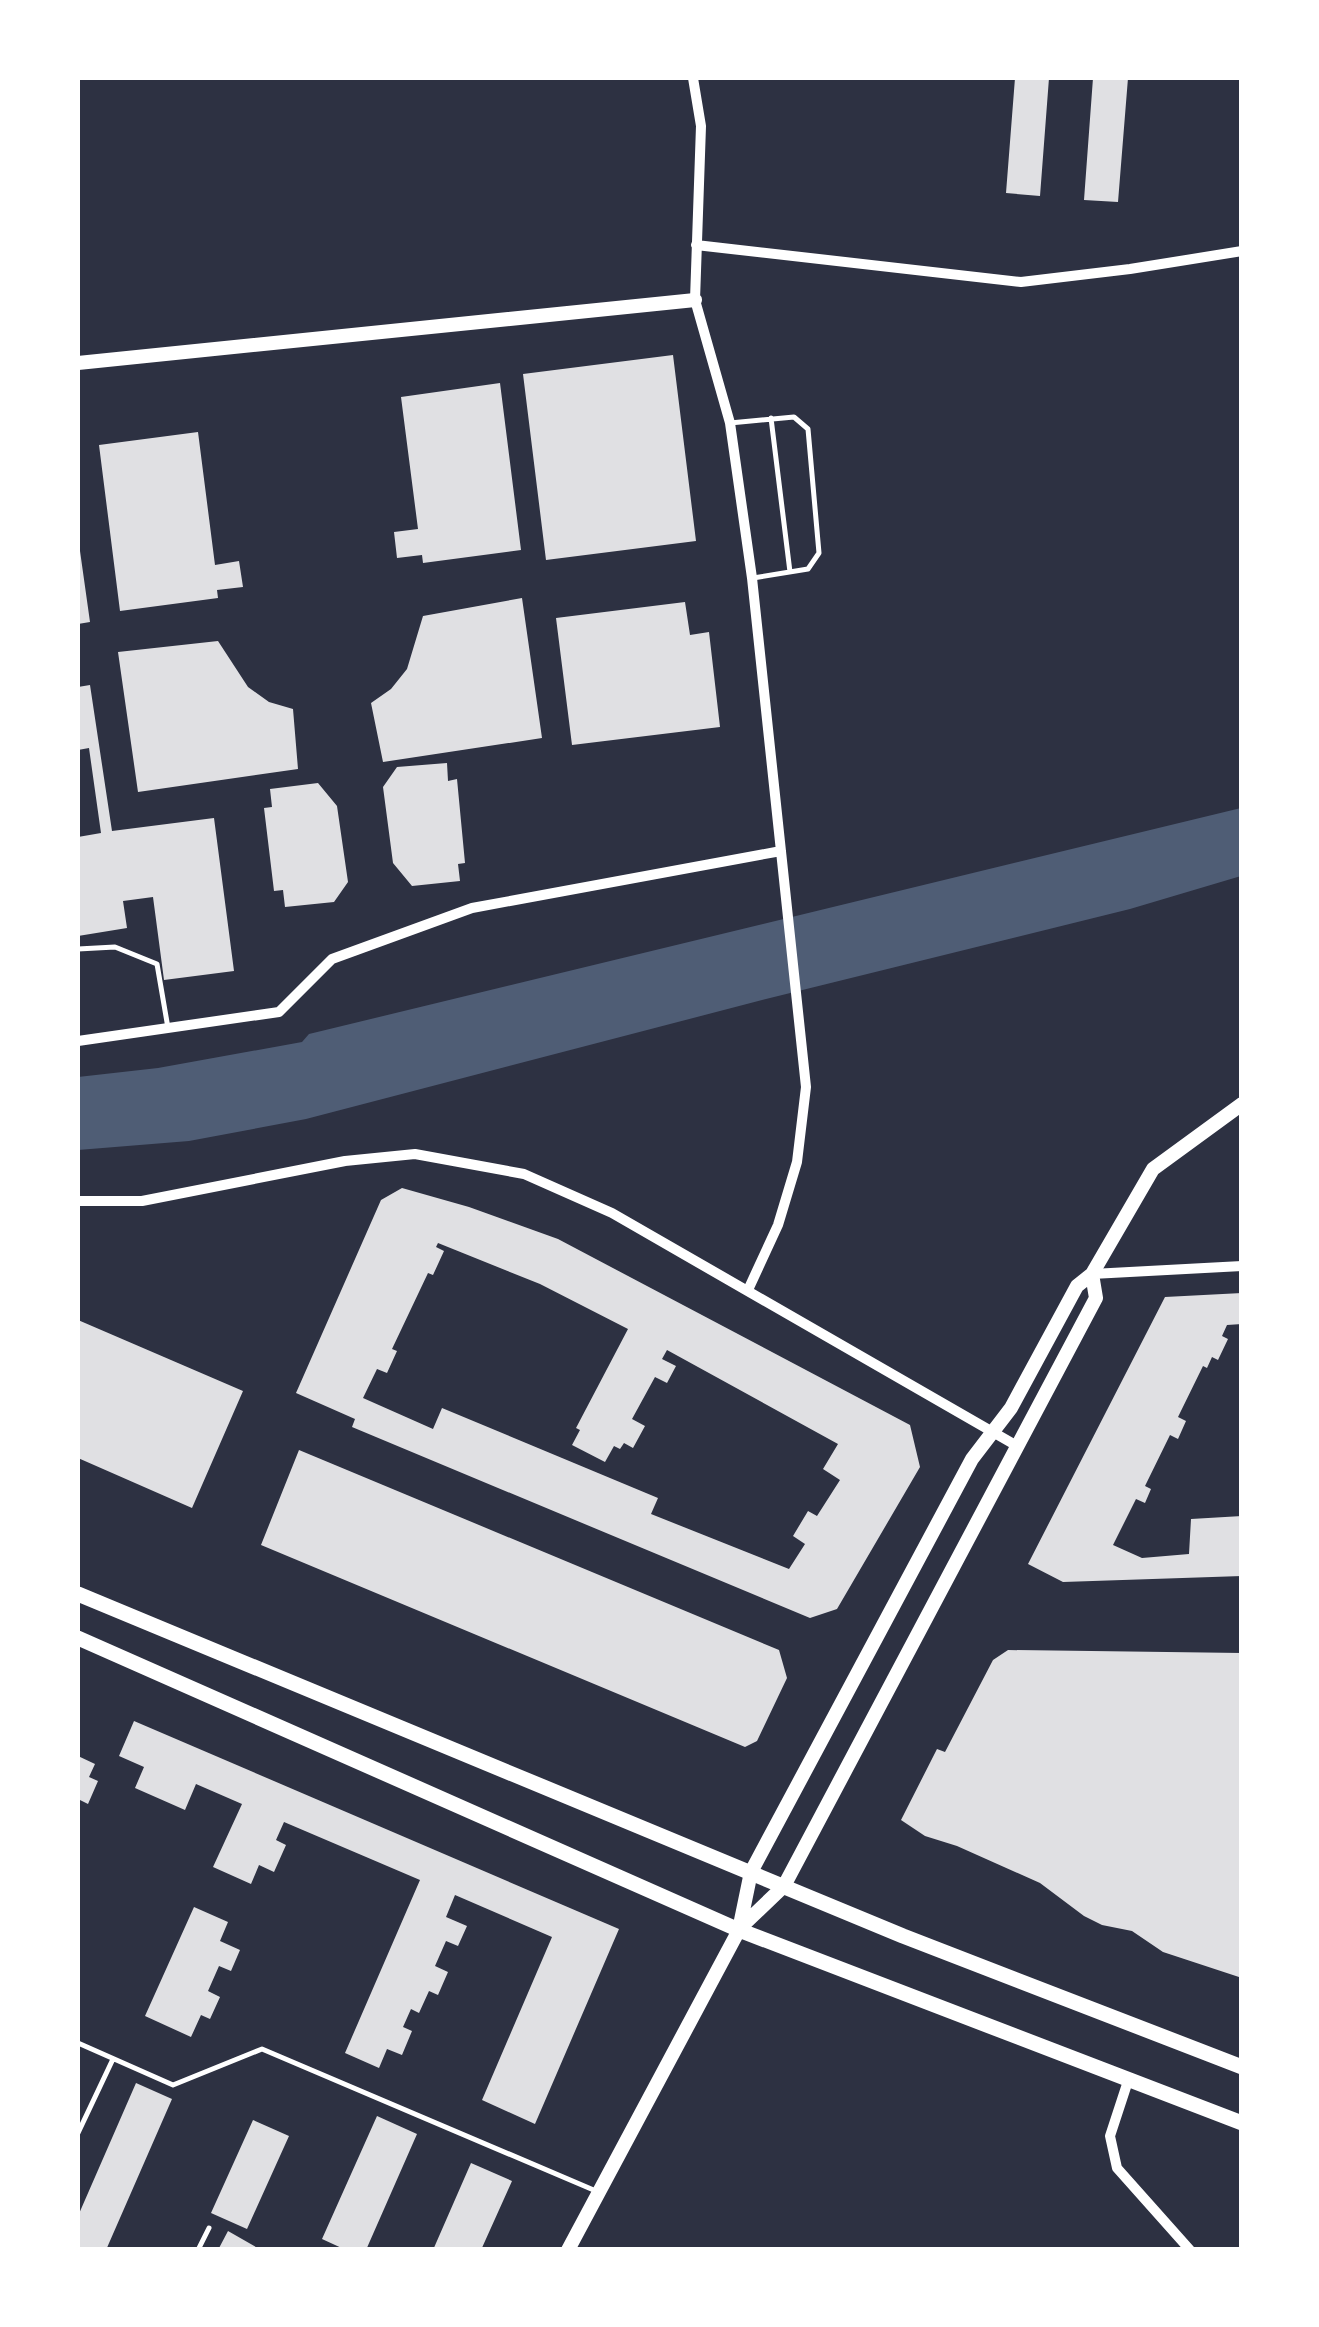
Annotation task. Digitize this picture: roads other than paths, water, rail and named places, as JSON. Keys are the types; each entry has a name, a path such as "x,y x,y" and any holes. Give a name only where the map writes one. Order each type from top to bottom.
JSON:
{"main road":[{"path":"78,1594 903,1936 1242,2067"},
{"path":"78,1638 739,1930 1242,2123"}],"street":[{"path":"694,78 701,126 696,300 730,423 752,578 806,1087 797,1162 778,1225 748,1290"},
{"path":"696,245 1020,282 1242,251"},
{"path":"78,363 696,300"},
{"path":"78,1042 278,1012 332,960 472,908 781,851"},
{"path":"568,2250 739,1930 751,1872 972,1459 1010,1408 1076,1286 1092,1274 1152,1169 1242,1104"},
{"path":"78,1201 142,1201 345,1162 415,1154 524,1174 612,1213 1018,1446"},
{"path":"1092,1274 1242,1266"},
{"path":"739,1930 784,1886 1096,1298 1092,1274"},
{"path":"1129,2078 1110,2136 1117,2168 1190,2250"}],"lane":[{"path":"730,423 794,417 808,429 819,553 808,569 752,578"},
{"path":"771,418 790,572"},
{"path":"78,949 115,947 157,964 168,1028"},
{"path":"78,2043 173,2085 262,2049 599,2192"},
{"path":"78,2134 113,2059"},
{"path":"198,2250 209,2228"}],"water":[{"path":"1241,808 1241,876 1130,909 306,1119 189,1141 78,1150 78,1077 158,1068 302,1042 309,1034"}]}
